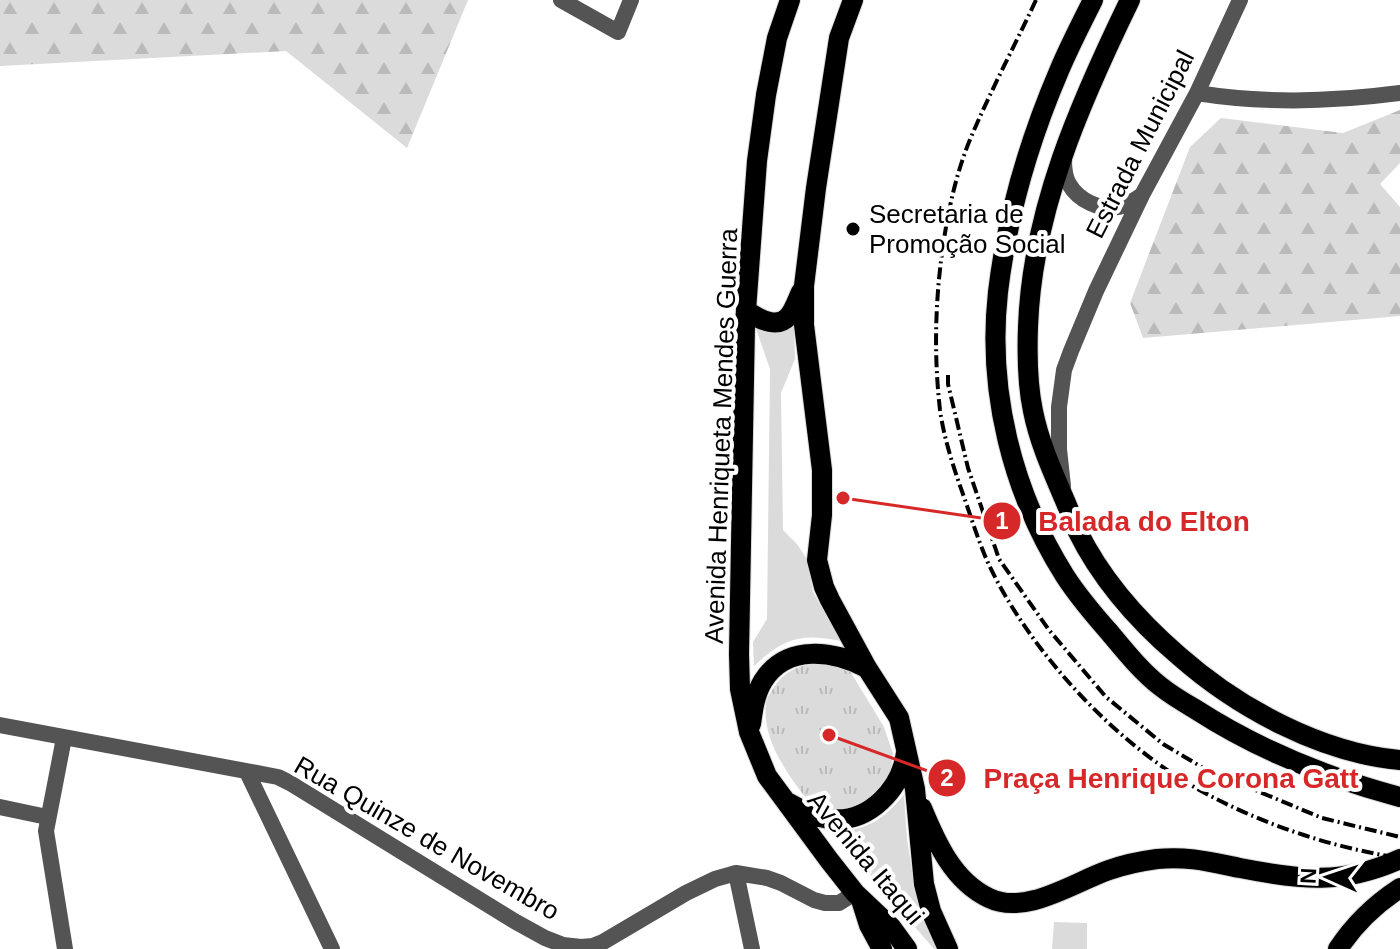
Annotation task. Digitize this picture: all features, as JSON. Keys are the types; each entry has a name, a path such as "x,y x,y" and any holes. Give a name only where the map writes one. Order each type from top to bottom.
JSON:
{"main road":[{"path":"853,0 839,38 804,286 804,325 822,470 822,515 817,560 830,600 899,718 915,789 924,884 931,911 948,949"},
{"path":"1093,0 1059,70 1035,134 1019,186 998,294 996,347 1004,426 1013,464 1029,508 1066,578 1117,641 1159,685 1212,721 1256,745 1400,797"},
{"path":"1130,0 1064,150 1041,231 1032,275 1027,343 1031,396 1039,437 1077,530 1100,568 1123,601 1170,649 1236,700 1298,732 1350,752 1400,760"},
{"name":"Avenida Henriqueta Mendes Guerra","path":"749,732 740,689 739,654 746,310 757,161 784,2"},
{"path":"746,310 761,320 784,321 804,286"},
{"path":"867,668 851,660 805,653 786,660 772,670 758,691 749,732 767,776 785,801 806,812 827,819 851,818 882,801 889,793 901,770 906,744"},
{"path":"915,789 952,867 967,884 989,899 1006,903 1024,903 1111,869 1155,859 1192,858 1279,875 1322,878 1376,870 1400,859"},
{"name":"Avenida Itaqui","path":"785,801 858,896 891,927 907,949"},
{"path":"1338,949 1359,921 1400,888"},
{"path":"858,896 882,949"}],"street":[{"path":"561,0 618,32 631,0"},
{"name":"Estrada Municipal","path":"1064,499 1059,421 1064,370 1079,328 1142,195 1197,93 1240,0"},
{"path":"1197,93 1273,101 1358,99 1400,93"},
{"path":"1064,150 1069,184 1086,201 1098,206 1117,207 1142,195"},
{"name":"Rua Quinze de Novembro","path":"0,725 278,777 516,922 563,945 581,947 603,942 686,893 736,873"},
{"path":"64,738 46,831 65,949"},
{"path":"247,772 332,949"},
{"path":"0,807 47,817"},
{"path":"752,949 736,873 767,878 825,903 839,903 858,896"}],"green space":[{"path":"0,0 468,0 407,148 286,51 0,66"},
{"path":"1400,110 1400,163 1380,184 1400,207 1400,316 1143,338 1130,303 1190,147 1221,118 1343,133"},
{"path":"794,326 795,359 781,393 783,530 808,561 813,592 841,641 815,638 794,640 775,649 754,666 753,642 767,619 770,369 756,329 760,327 777,332"},
{"path":"810,664 850,671 884,727 893,754 890,778 878,796 853,811 815,810 780,761 768,733 766,703 770,693 785,675"},
{"path":"904,795 915,890 938,948 934,949 834,833 874,822"},
{"path":"1054,922 1087,923 1087,949 1052,949"}],"railway":[{"path":"1036,0 964,155 949,211 940,273 936,351 940,410 953,465 985,557 1006,597 1051,661 1105,719 1165,768 1220,801 1269,823 1347,847 1400,858"},
{"path":"948,375 968,468 999,559 1049,630 1106,697 1163,744 1205,769 1322,818 1400,837"}],"place":[{"name":"Secretaria de Promoção Social","path":"853,229"},
{"name":"Balada do Elton","path":"843,498"},
{"name":"Praça Henrique Corona Gatt","path":"829,735"}]}
